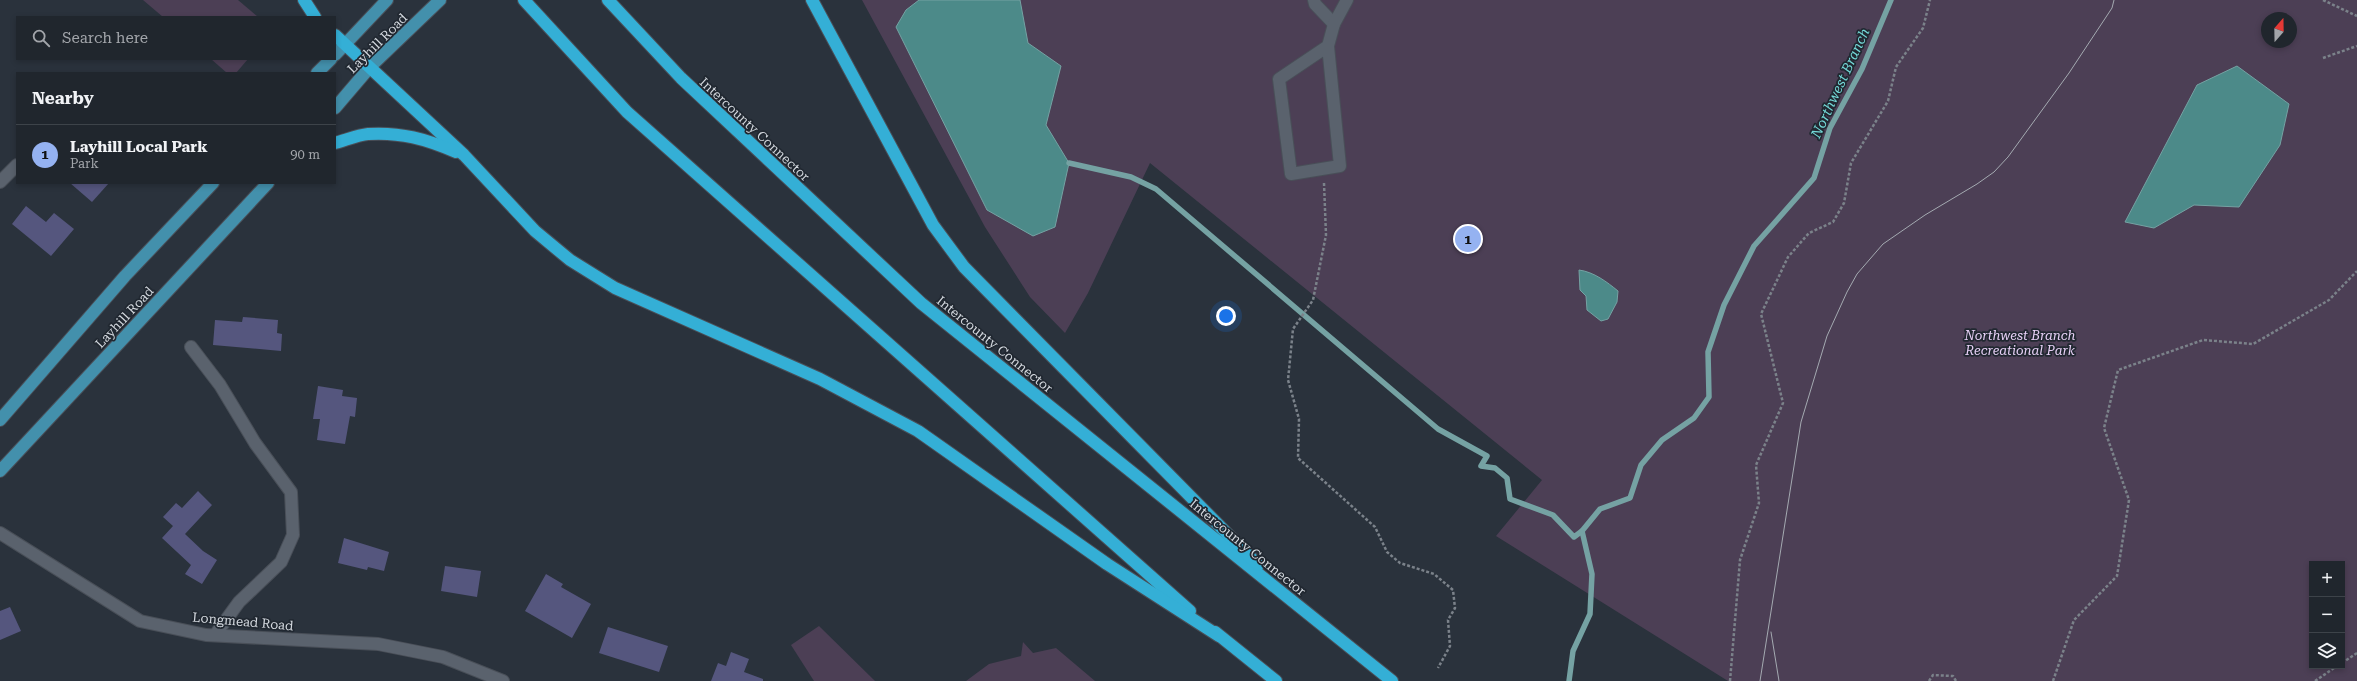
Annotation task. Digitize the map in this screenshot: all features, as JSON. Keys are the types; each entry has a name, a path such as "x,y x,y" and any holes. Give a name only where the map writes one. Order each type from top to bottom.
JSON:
{"highway":[{"path":"304,0 314,16"},
{"path":"524,0 627,112 1219,636 1274,679"},
{"name":"Intercounty Connector","path":"608,0 681,78 921,303 1392,681"},
{"path":"812,0 933,225 964,266 1297,604"},
{"path":"336,36 464,155 535,232 570,260 615,288 820,379 918,431 1107,564 1219,636"},
{"path":"336,143 367,134 398,135 427,139 464,155"}],"main road":[{"name":"Layhill Road","path":"336,53 386,0"},
{"name":"Layhill Road","path":"336,107 370,67 440,0"},
{"name":"Layhill Road","path":"318,72 330,60"},
{"name":"Layhill Road","path":"0,420 125,276 212,184"},
{"name":"Layhill Road","path":"0,471 267,184"}],"street":[{"path":"1314,0 1315,4 1334,24"},
{"path":"1328,46 1279,79 1291,174 1340,166 1328,46 1334,24 1347,0"},
{"path":"0,182 16,166"},
{"path":"191,347 220,385 255,443 292,492 293,534 280,562 239,602 215,635"},
{"name":"Longmead Road","path":"0,533 140,621 215,635 378,644 443,656 503,681"}],"path":[{"path":"1730,681 1740,560 1759,503 1756,465 1783,403 1761,314 1788,257 1809,233 1833,222 1844,204 1851,163 1888,101 1896,67 1923,28 1930,0"},
{"path":"2323,0 2357,16"},
{"path":"2323,58 2357,46"},
{"path":"1325,189 1326,234 1313,300 1293,329 1288,380 1299,419 1298,458 1374,527 1387,552 1400,563 1434,574 1453,590 1455,608 1448,620 1450,646 1438,668"},
{"path":"2053,681 2074,620 2117,576 2129,500 2104,428 2118,370 2204,340 2253,344 2329,300 2357,271"},
{"path":"2345,661 2357,653"},
{"path":"2315,681 2333,669"},
{"path":"1929,681 1932,675 1953,676 1956,681"}],"green space":[{"path":"143,0 238,0 257,16 162,16"},
{"name":"Northwest Branch Recreational Park","path":"862,0 2357,0 2357,681 1728,681 1496,536 1542,480 1150,163 1088,293 1065,333 1030,297 985,227"},
{"path":"212,60 247,60 237,72 226,72"},
{"path":"819,626 875,681 814,681 791,645"},
{"path":"1023,642 1033,653 1056,648 1095,681 966,681 989,664 1021,656"}],"shaded area":[{"path":"919,0 1020,0 1028,43 1061,66 1046,125 1069,163 1055,227 1033,236 987,210 896,27 906,10"},
{"path":"2237,66 2289,104 2280,145 2239,207 2194,205 2154,228 2125,222 2197,85"},
{"path":"1579,270 1595,275 1618,291 1617,302 1608,319 1601,321 1587,310 1586,296 1580,290"}],"building":[{"path":"71,184 108,184 92,202"},
{"path":"26,206 46,222 54,213 74,229 51,256 12,224"},
{"path":"243,317 278,320 277,333 282,334 281,351 213,345 215,320 242,322"},
{"path":"318,386 343,390 342,396 357,398 355,417 350,416 345,444 317,440 320,419 313,419"},
{"path":"198,491 212,505 185,534 203,551 217,560 202,584 185,574 191,565 162,538 173,526 163,517 176,503 182,508"},
{"path":"344,538 389,552 384,571 368,567 367,570 338,563"},
{"path":"445,566 481,571 477,597 441,591"},
{"path":"546,574 563,584 561,587 591,604 572,638 525,611"},
{"path":"10,607 21,631 0,640 0,611"},
{"path":"608,627 668,646 659,672 599,653"},
{"path":"731,652 749,659 744,672 763,679 763,681 711,681 718,663 726,666"}],"waterway":[{"name":"Northwest Branch","path":"1569,681 1573,651 1590,614 1592,574 1582,531 1600,509 1630,498 1641,465 1662,440 1694,418 1709,397 1708,352 1724,305 1754,246 1814,178 1830,128 1862,69 1891,0"},
{"path":"1069,163 1131,177 1156,189 1438,429 1487,456 1481,466 1495,468 1507,478 1510,499 1553,515 1574,537 1582,531"}],"tram line":[{"path":"1760,681 1801,422 1827,336 1847,292 1857,274 1883,244 1925,215 1977,184 1994,172 2008,157 2069,73 2112,8 2114,0"},
{"path":"1771,632 1779,681"}],"place":[{"name":"Layhill Local Park","path":"1468,239"}]}
